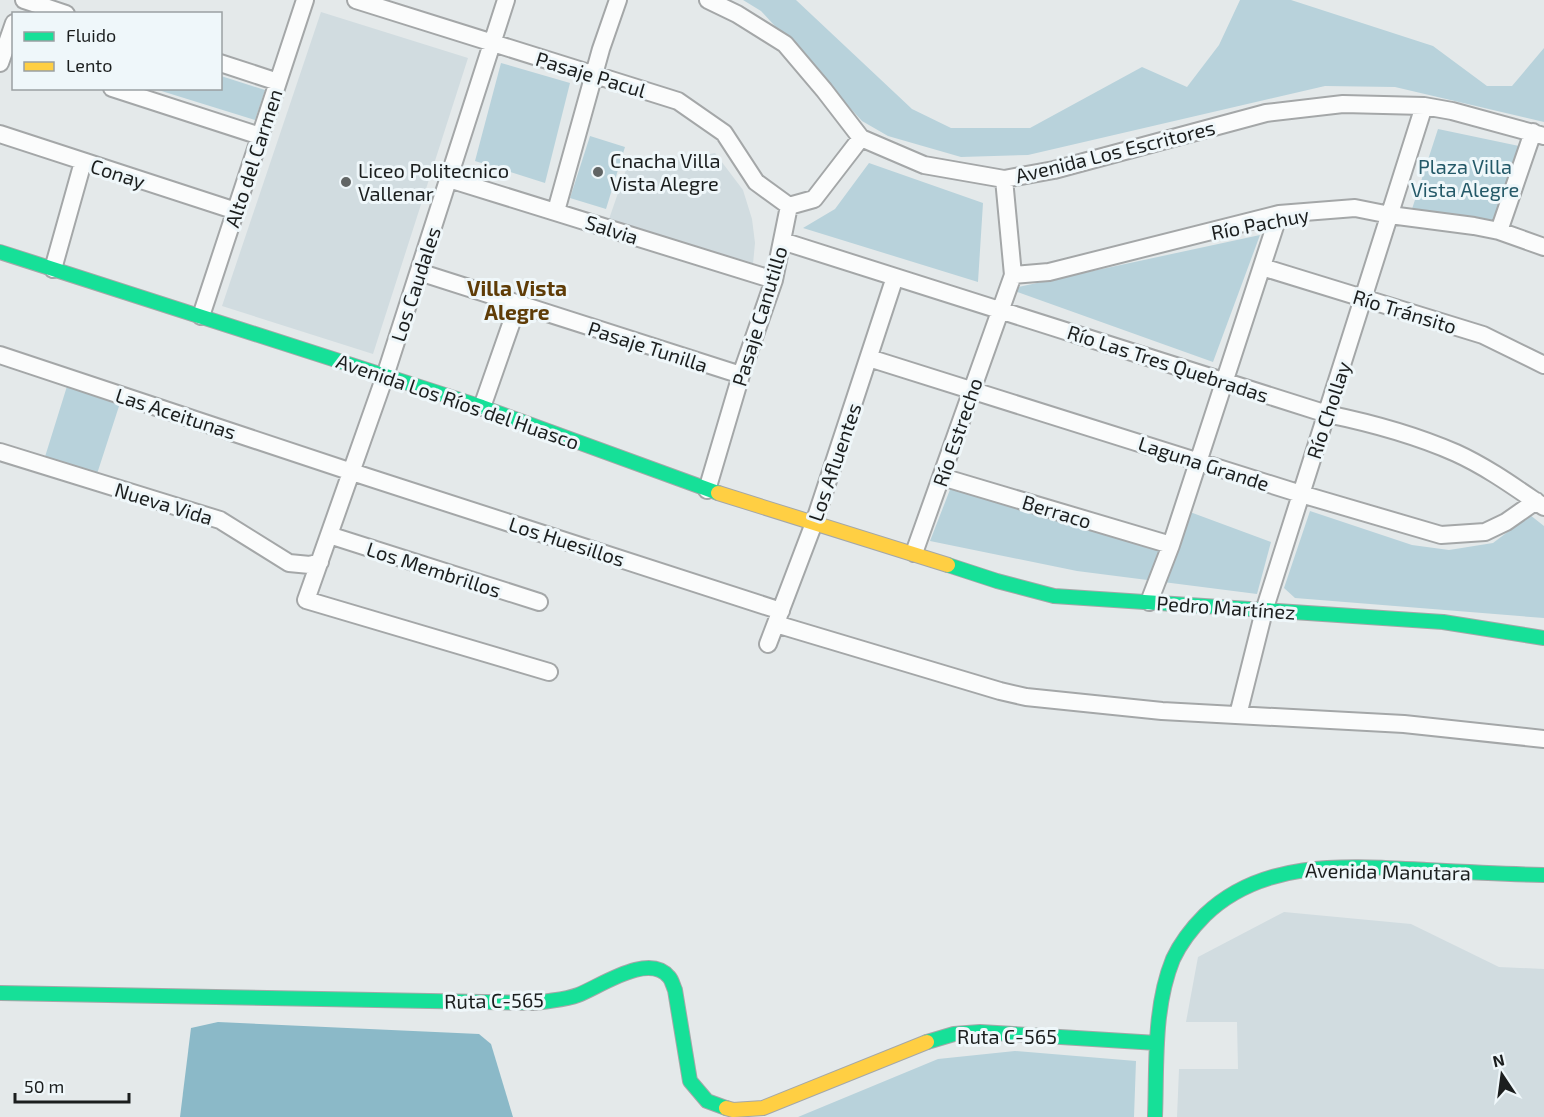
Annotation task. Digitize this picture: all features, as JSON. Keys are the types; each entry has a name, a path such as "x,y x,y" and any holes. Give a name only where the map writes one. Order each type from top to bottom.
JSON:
{"main road":[{"name":"Avenida Los Ríos del Huasco","path":"0,252 482,407 707,490 914,553"},
{"name":"Pedro Martínez","path":"914,553 997,581 1054,596 1443,622 1544,638"},
{"name":"Avenida Manutara","path":"1157,1043 1164,989 1172,962 1180,946 1215,904 1252,882 1273,874 1312,868 1381,867 1544,875"},
{"name":"Ruta C-565","path":"0,993 537,1003 578,996 634,970 646,968 659,971 669,977 675,990 690,1081 707,1101 733,1110 763,1108 932,1040 954,1034 991,1033 1157,1043"},
{"path":"1155,1117 1157,1043"}],"street":[{"path":"23,0 60,12"},
{"name":"Alto del Carmen","path":"201,316 305,0"},
{"name":"Pasaje Pacul","path":"356,0 678,101 724,133 756,182 789,206"},
{"name":"Los Caudales","path":"506,0 385,376 306,600 549,672"},
{"path":"556,211 594,74 618,0"},
{"name":"Avenida Los Escritores","path":"708,0 737,14 785,44 861,138 924,165 1004,179 1054,170 1266,113 1343,104 1424,106 1452,111 1538,134"},
{"path":"6,58 12,32"},
{"path":"222,64 278,82"},
{"path":"118,90 260,136"},
{"name":"Río Chollay","path":"1238,715 1264,611 1424,106"},
{"name":"Conay","path":"0,134 236,211"},
{"path":"1499,231 1538,134"},
{"path":"789,206 814,199 861,138"},
{"path":"53,269 83,162"},
{"name":"Salvia","path":"449,179 774,280"},
{"path":"999,310 1012,274 1004,179"},
{"name":"Pasaje Canutillo","path":"707,490 741,375 774,280 789,206"},
{"name":"Río Pachuy","path":"1012,274 1049,272 1279,214 1355,208 1499,231 1544,247"},
{"path":"1149,602 1171,545 1279,214"},
{"name":"Río Las Tres Quebradas","path":"782,241 1327,414 1379,425 1457,453 1540,504"},
{"name":"Río Tránsito","path":"1262,267 1483,335 1544,365"},
{"name":"Pasaje Tunilla","path":"419,272 741,375"},
{"name":"Los Afluentes","path":"768,644 814,524 895,277"},
{"path":"482,407 518,304"},
{"name":"Río Estrecho","path":"914,553 999,310"},
{"name":"Las Aceitunas","path":"0,355 352,472"},
{"name":"Laguna Grande","path":"869,357 1301,494 1441,535 1485,532 1540,504"},
{"name":"Nueva Vida","path":"0,452 220,520 289,563 310,565 320,562"},
{"name":"Los Huesillos","path":"352,472 1000,691 1026,697 1162,711 1404,724 1544,739"},
{"name":"Berraco","path":"942,477 1171,545"},
{"name":"Los Membrillos","path":"329,535 539,602"}],"shaded area":[{"name":"Liceo Politecnico Vallenar","path":"321,12 468,58 373,354 222,306"},
{"path":"715,153 743,190 752,219 755,243 753,264 609,219 626,170"},
{"path":"1284,912 1411,924 1499,967 1544,969 1544,1117 1177,1117 1179,1069 1238,1069 1237,1022 1186,1022 1198,957"}],"green space":[{"path":"743,0 796,0 912,109 951,128 1030,128 1142,67 1187,87 1219,45 1240,0 1291,0 1433,46 1487,86 1512,86 1544,48 1544,122 1395,87 1325,86 1028,155 961,157 888,136 862,121 761,11"},
{"path":"501,63 570,83 545,183 475,161"},
{"path":"222,76 265,90 255,120 158,90 222,90"},
{"name":"Plaza Villa Vista Alegre","path":"1438,129 1519,146 1492,226 1412,209"},
{"name":"Cnacha Villa Vista Alegre","path":"590,136 625,147 606,209 570,198"},
{"path":"869,163 983,203 978,282 803,228 835,209"},
{"path":"1260,235 1213,362 1009,289"},
{"path":"68,383 121,400 96,477 44,460"},
{"path":"951,487 1173,553 1190,512 1271,542 1257,594 1077,571 930,541"},
{"path":"1310,511 1412,545 1449,550 1493,543 1530,515 1544,526 1544,618 1295,598 1284,588"},
{"path":"1015,1051 1136,1061 1134,1117 798,1117 938,1059"}],"water":[{"path":"218,1022 479,1034 491,1044 513,1117 180,1117 191,1028"}],"traffic: fast":[{"path":"0,252 482,407 718,493"},
{"path":"948,565 1054,596 1443,622 1544,638"},
{"path":"1155,1117 1159,1017 1173,959 1196,925 1228,897 1254,883 1281,875 1338,867 1544,875"},
{"path":"0,993 537,1003 573,997 625,973 650,968 660,970 672,981 690,1081 707,1101 726,1108"},
{"path":"927,1042 954,1034 980,1032 1157,1043"}],"traffic: slow":[{"path":"718,493 948,565"},
{"path":"726,1108 733,1110 763,1108 927,1042"}],"place":[{"name":"Cnacha Villa Vista Alegre","path":"598,172"},
{"name":"Liceo Politecnico Vallenar","path":"346,182"}],"district":[{"name":"Villa Vista Alegre","path":"517,299"}]}
